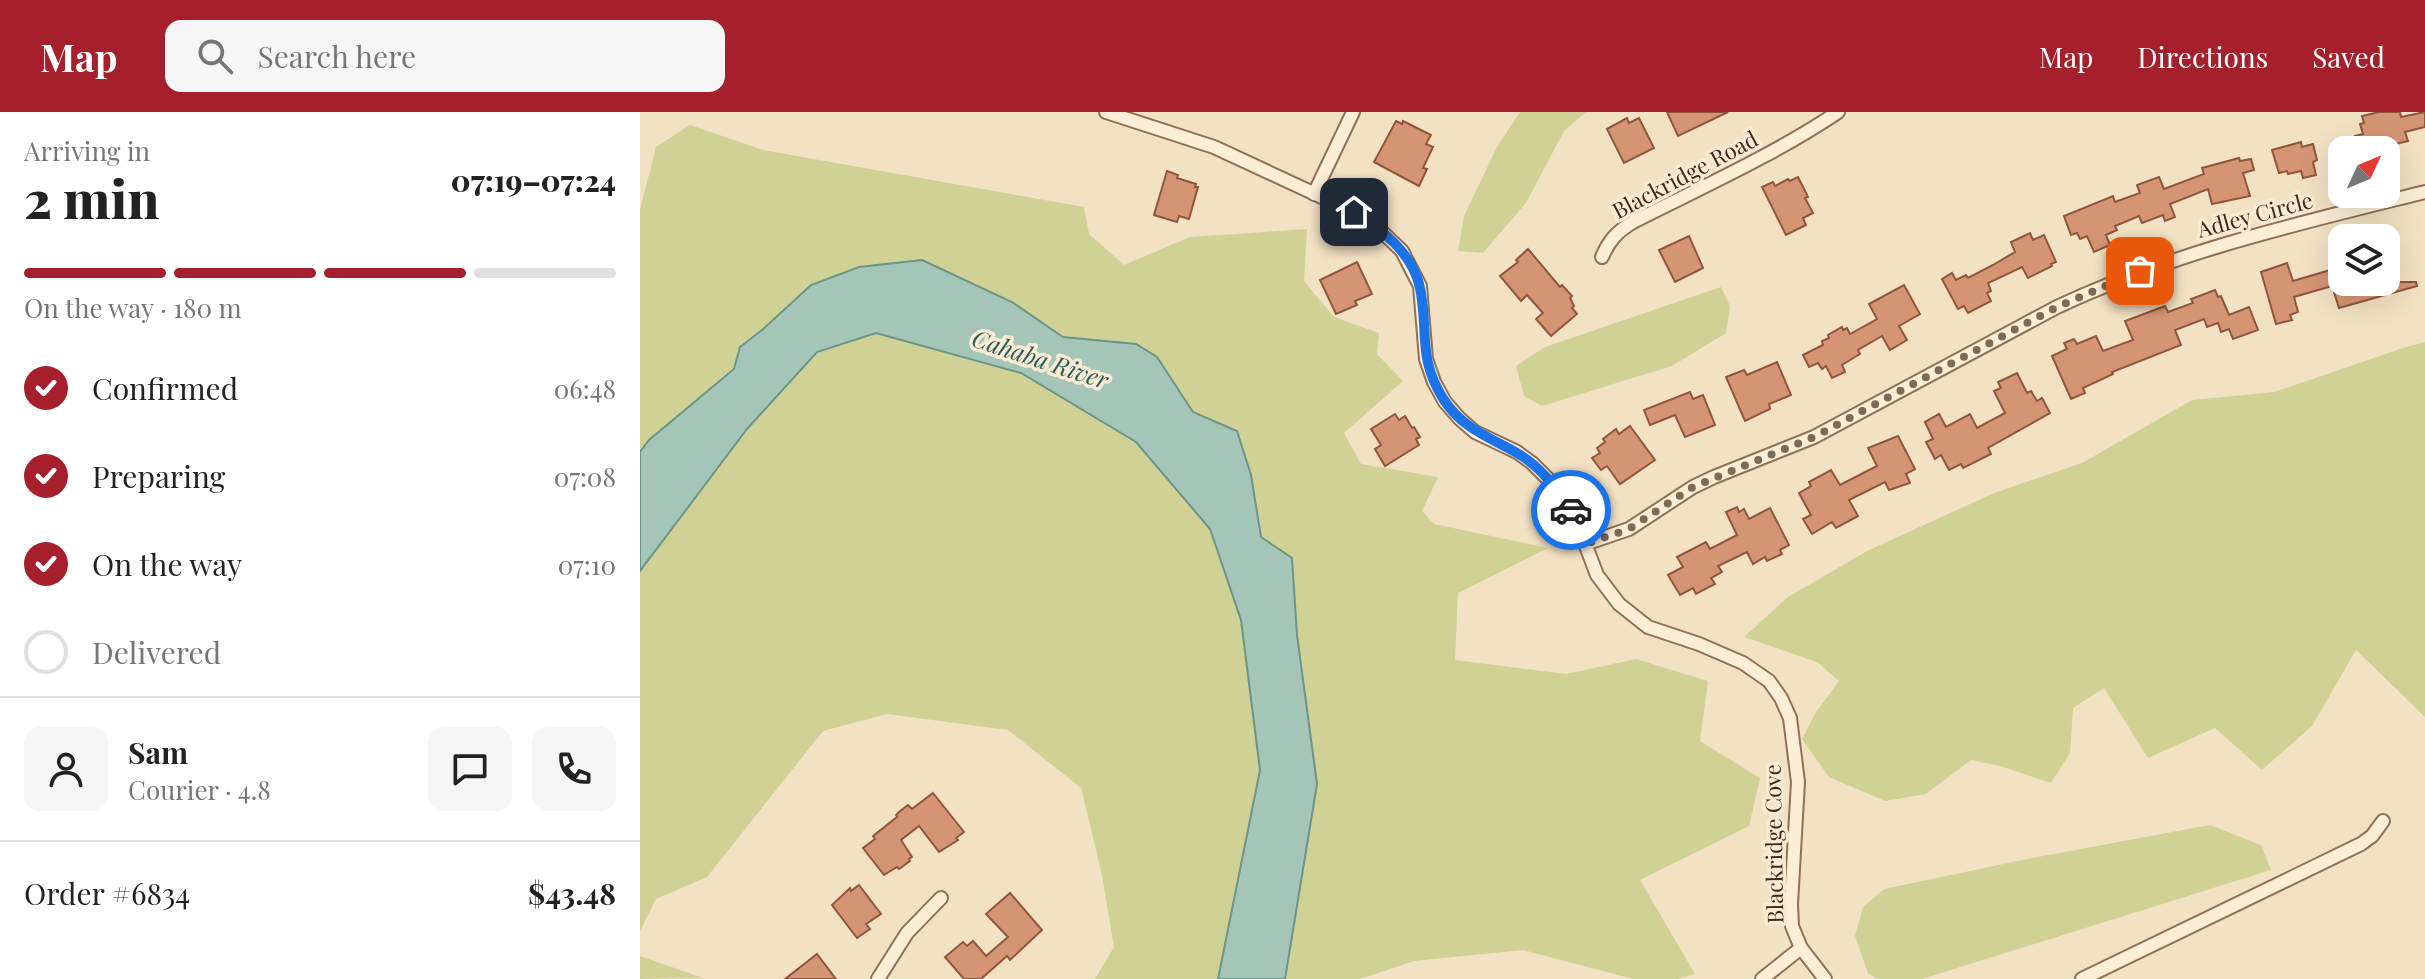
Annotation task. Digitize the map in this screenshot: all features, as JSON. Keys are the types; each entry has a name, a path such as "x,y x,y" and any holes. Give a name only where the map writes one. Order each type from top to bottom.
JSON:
{"street":[{"name":"Blackridge Cove","path":"1106,112 1214,147 1354,212 1377,227 1402,251 1420,286 1426,359 1445,402 1475,432 1517,452 1554,485 1569,507 1597,575 1619,604 1648,627 1743,663 1769,681 1790,718 1798,782 1792,926 1801,948 1825,979"},
{"path":"1314,194 1353,112"},
{"name":"Blackridge Road","path":"1602,257 1617,232 1633,222 1774,150 1838,112"},
{"name":"Adley Circle","path":"1585,544 1629,529 1693,487 1714,477 1814,437 2088,292 2195,252 2425,192"},
{"path":"2082,979 2361,844 2372,836 2383,821"},
{"path":"878,979 907,933 941,898"},
{"path":"1762,979 1801,948"}],"green space":[{"path":"1520,112 1586,112 1564,131 1526,203 1483,253 1458,251 1464,216 1497,147"},
{"path":"690,125 763,150 1084,207 1089,234 1124,265 1190,237 1307,229 1304,281 1334,317 1379,333 1377,354 1403,381 1344,433 1361,464 1438,477 1422,511 1434,524 1548,548 1458,593 1455,660 1566,674 1636,659 1708,681 1700,741 1760,778 1749,826 1640,880 1695,974 1678,979 1633,979 1523,950 1414,961 1360,979 1285,979 1317,784 1297,635 1292,558 1261,537 1251,475 1237,431 1193,412 1157,357 1136,344 1063,337 1012,302 859,267 811,286 740,347 734,369 649,440 640,452 640,210 656,147"},
{"path":"1721,287 1730,306 1726,333 1672,366 1542,406 1524,396 1516,366 1545,347"},
{"path":"876,333 1021,373 1136,442 1210,528 1241,620 1260,770 1218,979 1095,979 1114,947 1102,875 1081,788 1008,730 887,714 823,731 707,877 656,899 640,931 640,571 747,429 817,351"},
{"path":"2425,342 2425,717 2356,650 2312,726 2262,770 2215,728 2148,758 2104,688 2073,708 2070,753 2051,783 1971,760 1926,794 1885,801 1829,777 1802,739 1816,712 1839,681 1817,662 1744,637 1788,597 1867,551 1994,493 2082,463 2192,400 2274,392"},
{"path":"2210,825 2261,845 2271,870 1922,979 1877,979 1868,973 1855,936 1863,907 1884,889"},
{"path":"640,956 703,978 640,979"}],"water":[{"name":"Cahaba River","path":"922,260 1012,302 1063,337 1136,344 1157,357 1193,412 1237,431 1251,475 1261,537 1292,558 1297,635 1317,784 1285,979 1218,979 1260,770 1241,620 1210,529 1136,442 1021,373 876,333 817,352 747,429 640,571 640,452 649,440 734,369 740,347 811,285 859,267"}],"building":[{"path":"1667,112 1728,112 1678,136"},
{"path":"2400,112 2401,117 2425,112 2425,127 2405,132 2408,141 2400,143 2400,136 2355,136 2363,134 2360,124 2364,123 2362,116"},
{"path":"1627,118 1629,123 1639,118 1654,148 1624,163 1607,129"},
{"path":"1396,121 1402,124 1403,121 1431,135 1426,144 1433,147 1419,186 1374,162"},
{"path":"2301,142 2302,147 2313,144 2317,160 2313,162 2316,175 2303,178 2301,171 2279,173 2272,150"},
{"path":"2239,158 2240,161 2251,159 2254,170 2243,173 2250,196 2212,204 2208,189 2170,204 2175,217 2165,221 2163,215 2142,223 2139,216 2115,226 2117,230 2106,235 2110,245 2094,252 2087,236 2080,239 2077,233 2071,235 2064,216 2113,196 2115,202 2140,193 2137,185 2159,177 2164,189 2204,174 2202,168"},
{"path":"1167,171 1198,187 1189,219 1179,216 1177,222 1154,215"},
{"path":"1798,177 1813,213 1803,218 1806,225 1786,235 1762,187 1773,182 1775,186"},
{"path":"2030,233 2033,240 2044,235 2056,262 2028,278 2022,267 1988,283 1991,291 1987,293 1991,301 1968,313 1964,306 1958,309 1942,279 1952,273 1956,280 1966,275 1968,278 1993,265 2015,252 2011,242"},
{"path":"1689,236 1703,268 1675,282 1659,250"},
{"path":"1528,249 1560,287 1562,285 1572,296 1572,308 1577,314 1551,336 1536,319 1543,313 1527,295 1521,301 1500,276 1518,262 1516,260"},
{"path":"1357,262 1372,294 1336,314 1320,280"},
{"path":"2287,263 2293,281 2328,271 2328,287 2294,297 2298,312 2290,315 2292,320 2276,324 2261,272"},
{"path":"2400,282 2416,282 2417,286 2400,291"},
{"path":"1904,285 1920,314 1899,326 1907,340 1890,350 1882,336 1858,350 1860,354 1842,365 1845,372 1832,378 1826,366 1822,369 1818,363 1809,367 1803,355 1823,345 1822,341 1829,338 1828,335 1842,327 1843,330 1847,328 1850,334 1877,319 1869,304"},
{"path":"2215,290 2229,315 2249,307 2258,330 2233,339 2229,329 2221,332 2218,323 2207,327 2204,319 2175,330 2181,345 2112,372 2083,388 2085,393 2071,399 2052,356 2067,349 2064,343 2074,339 2077,344 2096,336 2103,351 2133,340 2125,321 2165,306 2168,312 2193,303 2191,299"},
{"path":"2335,296 2382,296 2339,308"},
{"path":"1777,362 1791,395 1769,404 1770,409 1745,421 1726,377 1744,370 1747,375"},
{"path":"2017,373 2027,393 2031,391 2037,401 2042,398 2050,413 1988,448 1991,454 1963,468 1961,464 1949,470 1941,455 1935,459 1926,442 1933,439 1925,422 1939,414 1946,427 1970,414 1977,428 2005,413 1994,391 2001,388 1998,382"},
{"path":"1690,392 1693,399 1703,395 1715,425 1685,437 1675,415 1650,425 1644,410"},
{"path":"1395,414 1399,420 1405,416 1414,427 1420,437 1416,439 1419,445 1385,466 1375,449 1381,445 1371,429"},
{"path":"1630,426 1655,460 1620,484 1607,466 1601,470 1592,458 1600,453 1597,448 1605,442 1603,439 1616,429 1619,434"},
{"path":"1898,436 1915,469 1906,474 1910,483 1889,490 1885,482 1849,500 1858,516 1836,528 1832,522 1812,534 1803,519 1811,515 1799,493 1811,486 1809,482 1831,470 1840,485 1877,466 1868,448"},
{"path":"1737,507 1739,512 1744,509 1749,519 1770,508 1789,545 1780,550 1782,554 1767,561 1765,557 1753,564 1747,552 1718,566 1722,572 1711,578 1715,584 1696,594 1693,588 1680,595 1668,575 1683,567 1677,557 1706,542 1710,549 1737,535 1726,512"},
{"path":"933,793 964,832 956,838 958,840 939,852 919,826 901,840 912,857 910,861 884,875 863,848 899,812 908,805 912,809"},
{"path":"859,885 881,914 866,924 870,929 857,938 832,905 850,888 851,891"},
{"path":"1010,893 1042,930 1010,960 1007,956 981,979 964,979 945,957 963,942 967,946 973,941 986,956 1008,937 986,914"},
{"path":"817,954 836,979 785,979"}],"way so far":[{"path":"1571,510 1585,544 1629,529 1693,487 1814,437 2057,307 2140,271"}],"route":[{"path":"1354,212 1391,239 1412,268 1420,286 1426,359 1445,402 1475,432 1517,452 1532,463 1554,485 1571,510"}]}
